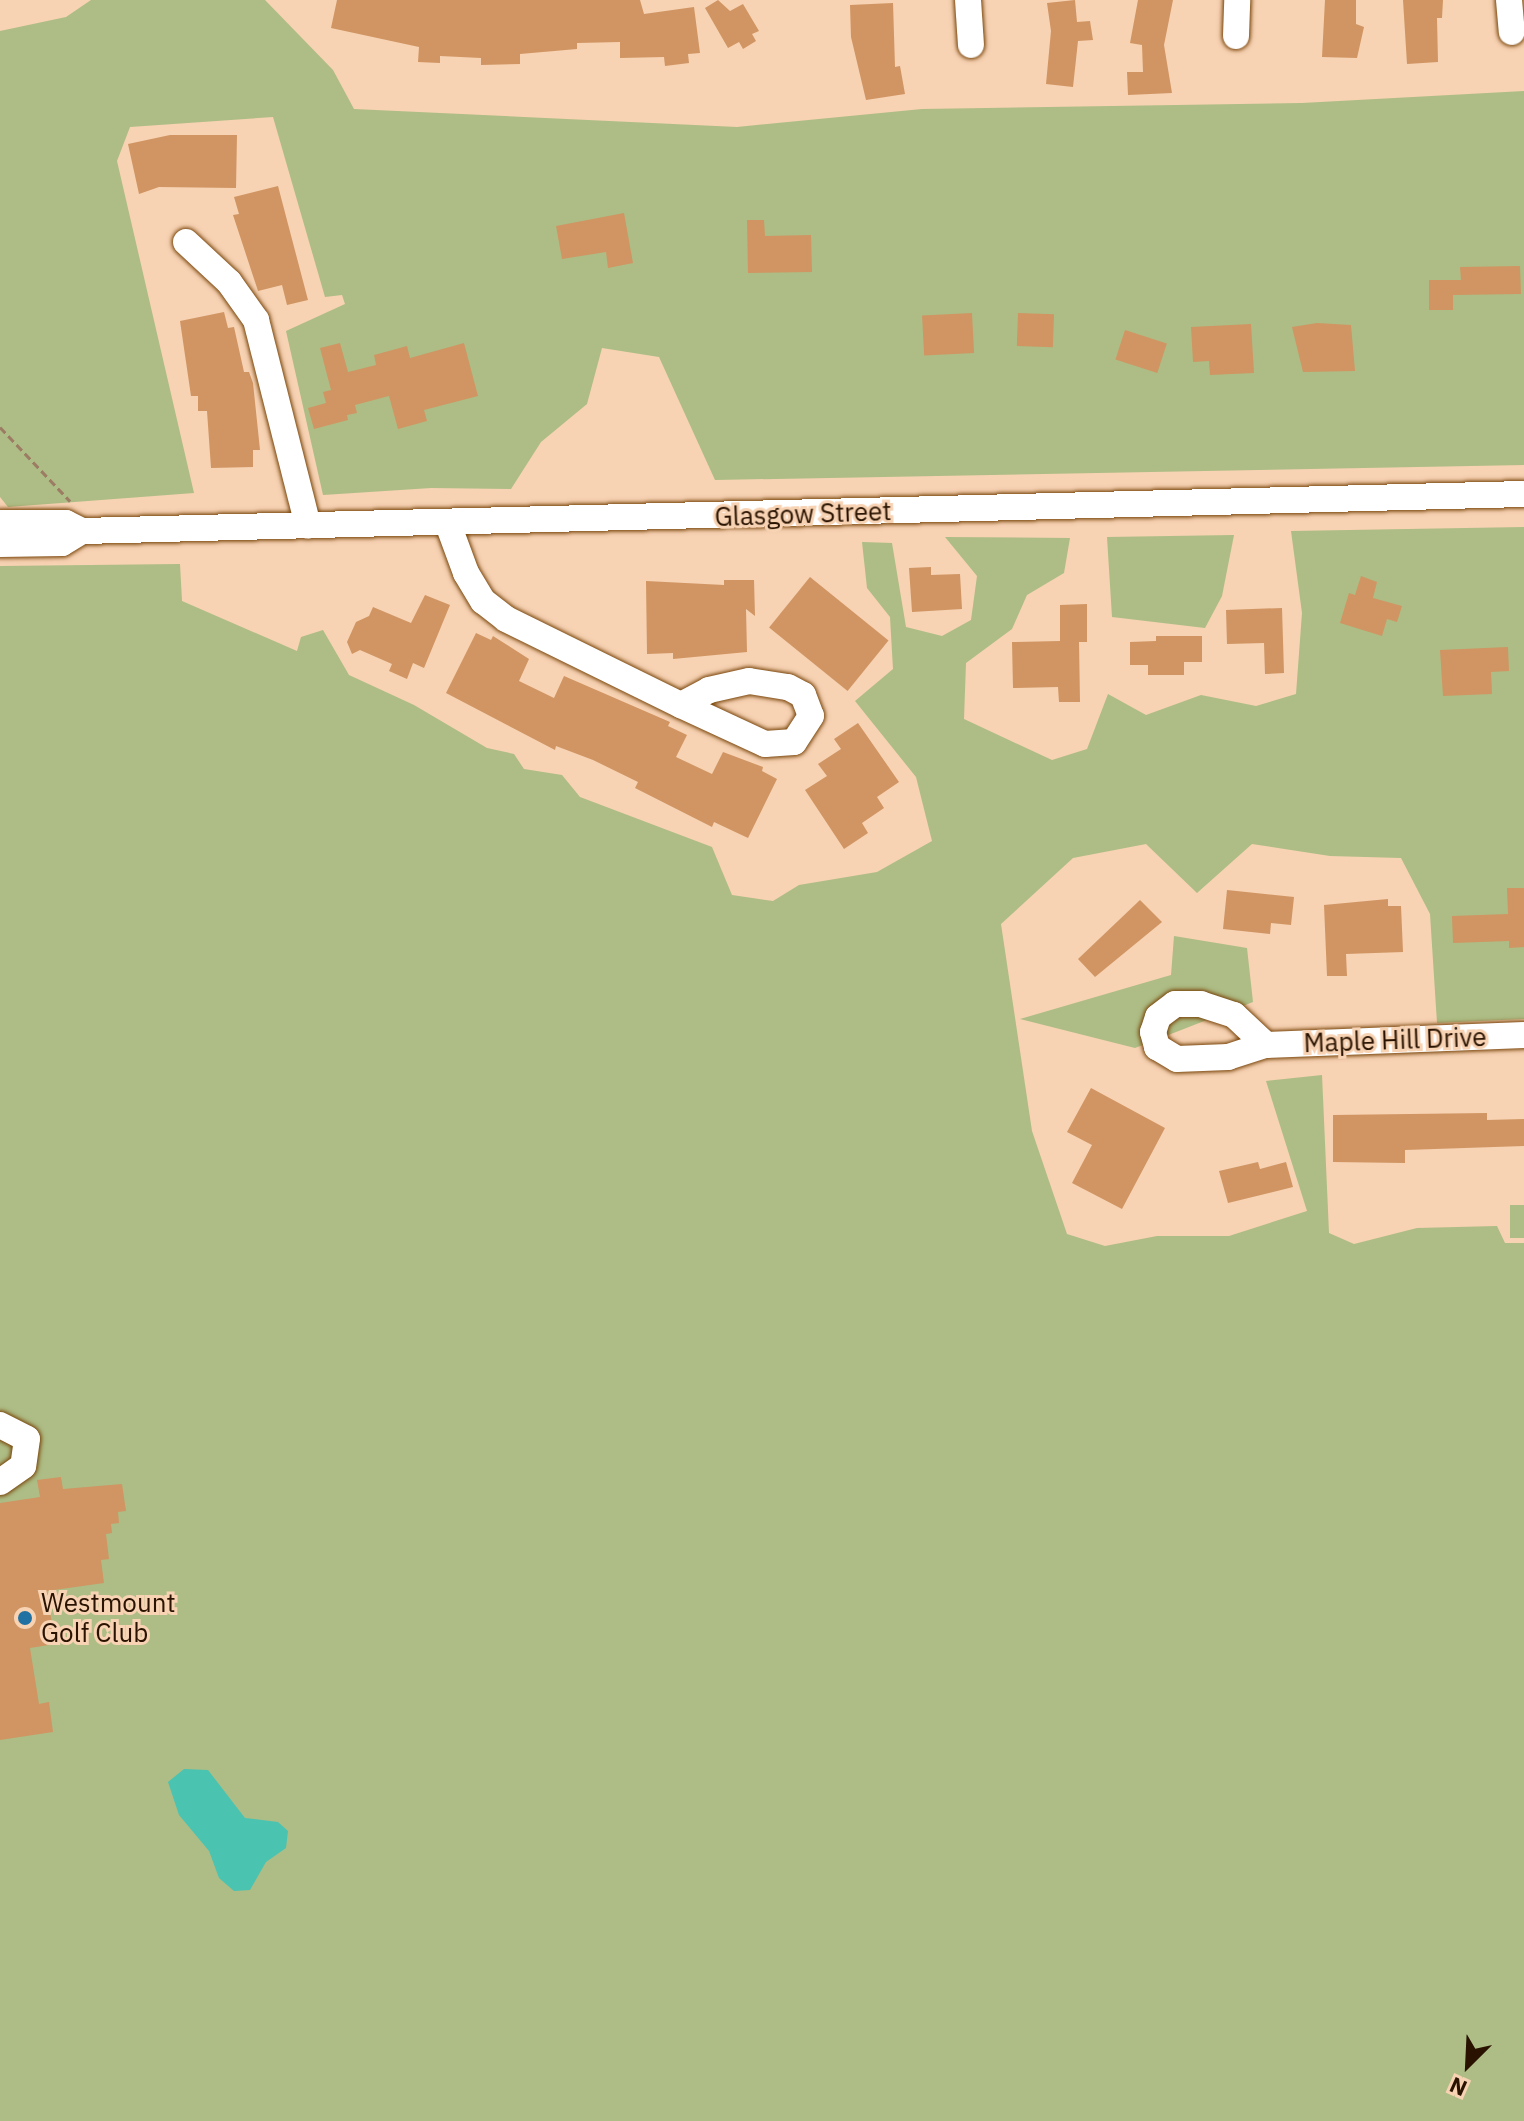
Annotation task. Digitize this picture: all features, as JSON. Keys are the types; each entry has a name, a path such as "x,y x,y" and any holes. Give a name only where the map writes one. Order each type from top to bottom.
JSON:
{"street":[{"path":"968,0 971,45"},
{"path":"1236,36 1237,0"},
{"path":"1509,0 1512,32"},
{"path":"186,242 229,282 256,320 308,526"},
{"name":"Glasgow Street","path":"0,523 448,524 1524,494"},
{"name":"Glasgow Street","path":"0,544 62,543 78,521"},
{"path":"448,524 466,573 483,601 506,619 681,705"},
{"name":"Maple Hill Drive","path":"1266,1045 1524,1035"},
{"path":"0,1425 27,1439 23,1466 0,1482"}],"path":[{"path":"0,427 67,493 78,521"}],"green space":[{"path":"91,0 265,0 333,70 354,109 737,127 922,109 1302,103 1524,91 1524,465 715,480 659,357 602,348 587,404 541,442 511,489 431,488 323,495 286,331 345,304 342,295 325,297 273,117 130,127 117,161 194,493 8,507 0,497 0,31 66,17"},
{"path":"1524,527 1524,1019 1437,1023 1430,914 1401,858 1330,856 1252,844 1197,893 1146,844 1073,858 1001,924 1032,1131 1067,1234 1105,1246 1157,1236 1229,1236 1307,1211 1266,1081 1322,1075 1329,1233 1354,1244 1417,1228 1497,1226 1505,1243 1524,1243 1524,2121 0,2121 0,566 180,564 182,601 297,651 301,637 323,630 349,675 414,705 487,748 514,754 524,769 562,775 580,797 712,847 732,895 773,901 799,885 877,872 932,841 916,777 855,701 893,669 890,617 867,588 862,542 892,543 906,627 942,636 971,620 977,576 945,537 1070,538 1064,573 1027,595 1012,629 966,663 964,719 1052,760 1087,749 1108,694 1146,715 1201,695 1256,706 1296,694 1302,613 1291,531"},
{"path":"1234,535 1222,596 1205,628 1112,617 1107,537"},
{"path":"1174,936 1247,948 1253,1002 1135,1048 1020,1019 1171,975"},
{"path":"1510,1205 1524,1205 1524,1238 1510,1238"}],"water":[{"path":"184,1769 208,1770 245,1818 278,1822 288,1831 286,1848 266,1862 250,1890 234,1891 219,1878 209,1851 179,1815 168,1782"}],"building":[{"path":"337,0 640,0 644,14 694,7 700,53 688,54 689,63 665,66 664,57 620,58 620,42 577,43 577,49 520,54 520,64 481,65 481,58 440,56 440,63 418,62 419,47 331,28"},
{"path":"718,0 730,11 743,4 759,31 752,34 756,41 743,49 739,42 728,48 705,8"},
{"path":"1075,0 1077,22 1090,21 1093,40 1078,41 1073,87 1046,84 1051,31 1047,3"},
{"path":"1138,0 1173,0 1164,45 1172,93 1128,95 1127,72 1143,72 1142,45 1130,43"},
{"path":"1325,0 1356,0 1356,24 1364,27 1357,58 1322,57"},
{"path":"1403,0 1443,0 1442,18 1437,18 1438,62 1407,64"},
{"path":"893,3 895,67 900,66 905,94 866,100 851,37 850,5"},
{"path":"170,135 237,135 236,188 159,187 139,194 128,144"},
{"path":"278,186 308,300 287,305 282,285 258,291 233,215 239,214 234,197"},
{"path":"624,213 633,263 608,268 606,252 562,259 556,226"},
{"path":"747,220 764,220 765,236 811,235 812,272 748,273"},
{"path":"1520,266 1521,294 1453,295 1453,310 1429,310 1429,280 1461,280 1460,267"},
{"path":"224,312 228,328 234,327 244,372 249,372 253,383 260,450 253,450 253,467 211,468 207,411 198,411 198,396 191,396 180,321"},
{"path":"972,313 974,353 924,356 922,316"},
{"path":"1018,313 1054,314 1053,347 1017,346"},
{"path":"1317,323 1351,325 1355,371 1303,372 1292,327"},
{"path":"1251,324 1254,373 1210,375 1209,361 1193,362 1191,327"},
{"path":"1125,330 1167,344 1157,373 1115,359"},
{"path":"340,343 348,372 376,365 374,355 407,346 410,358 464,343 478,396 424,410 427,421 398,429 389,396 355,405 357,413 347,415 348,420 314,429 308,408 326,403 323,392 331,390 320,348"},
{"path":"931,567 931,575 960,574 962,609 912,612 909,568"},
{"path":"1361,576 1377,582 1373,598 1402,606 1397,622 1387,619 1382,636 1340,623 1349,593 1355,595"},
{"path":"810,577 888,641 848,691 769,628"},
{"path":"724,580 754,580 755,616 746,609 747,652 673,659 673,653 647,654 646,581 724,585"},
{"path":"425,595 450,605 424,668 413,663 407,679 389,671 392,664 360,650 352,654 347,642 356,622 369,616 373,607 411,623"},
{"path":"1087,604 1087,642 1079,642 1080,702 1059,702 1058,687 1013,688 1012,642 1060,641 1060,605"},
{"path":"1282,608 1284,673 1265,674 1264,643 1227,644 1226,610"},
{"path":"476,633 491,640 493,636 529,659 519,681 554,698 564,676 670,722 668,726 687,735 676,757 712,774 723,752 763,767 762,771 777,779 748,838 714,822 712,827 635,788 638,782 593,760 556,746 555,750 446,693"},
{"path":"1156,636 1202,636 1202,662 1184,662 1184,675 1148,675 1148,665 1130,665 1130,642 1156,641"},
{"path":"1508,647 1509,671 1491,672 1492,694 1443,696 1440,650"},
{"path":"858,723 899,782 877,797 884,808 862,823 868,833 844,849 805,790 827,776 818,764 841,749 834,739"},
{"path":"1507,888 1524,888 1524,947 1509,948 1509,941 1453,943 1452,916 1508,914"},
{"path":"1227,890 1294,897 1291,925 1271,923 1270,934 1223,929"},
{"path":"1388,899 1388,906 1401,906 1403,952 1346,954 1347,976 1327,976 1324,905"},
{"path":"1140,900 1162,922 1095,977 1078,959"},
{"path":"1091,1088 1165,1128 1122,1209 1072,1183 1092,1145 1067,1132"},
{"path":"1487,1113 1487,1120 1524,1119 1524,1146 1405,1150 1405,1163 1333,1162 1333,1115"},
{"path":"1258,1162 1260,1169 1286,1162 1293,1187 1228,1203 1219,1171"},
{"name":"Westmount Golf Club","path":"61,1477 63,1489 122,1484 126,1511 118,1512 119,1523 111,1524 112,1533 106,1534 109,1559 101,1560 104,1583 47,1591 55,1644 30,1648 39,1704 49,1702 53,1732 0,1740 0,1503 40,1497 37,1480"}],"place":[{"name":"Westmount Golf Club","path":"25,1618"}]}
